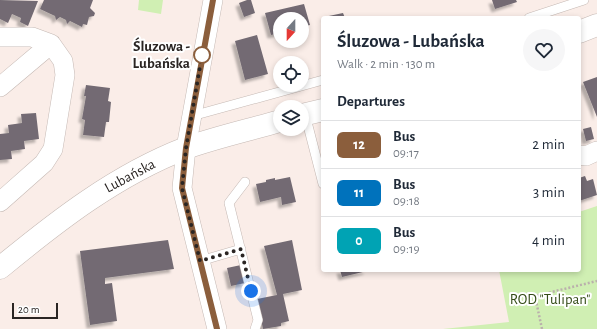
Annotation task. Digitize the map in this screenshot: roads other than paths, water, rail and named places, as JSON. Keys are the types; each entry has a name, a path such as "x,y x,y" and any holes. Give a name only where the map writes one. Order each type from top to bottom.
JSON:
{"street":[{"path":"213,0 186,148 182,188 217,329"},
{"path":"581,31 597,25"},
{"path":"0,36 32,37 51,44 63,61 65,75 53,149 44,163 0,202"},
{"path":"0,87 51,44"},
{"name":"Lubańska","path":"0,268 95,195 135,172 186,148 273,123"},
{"path":"581,155 586,156 597,151"}],"lane":[{"path":"535,16 584,0"},
{"path":"192,116 321,81"},
{"path":"310,113 321,173"},
{"path":"245,182 229,203 258,320 256,329"},
{"path":"200,261 241,249"}],"place":[{"name":"Śluzowa - Lubańska","path":"202,55"}],"park label":[{"name":"ROD \"Tulipan\"","path":"550,299"}]}
